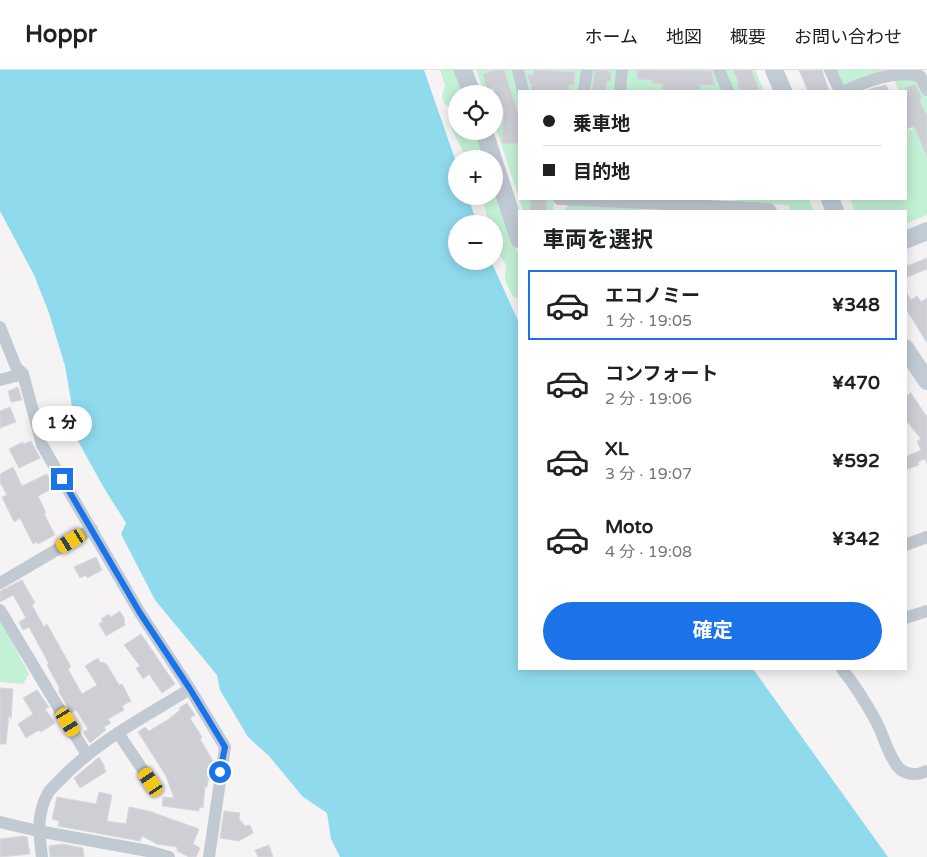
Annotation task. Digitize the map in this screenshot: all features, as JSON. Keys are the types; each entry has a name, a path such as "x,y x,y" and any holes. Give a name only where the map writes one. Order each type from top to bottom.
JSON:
{"street":[{"path":"463,70 469,85"},
{"path":"518,70 523,90"},
{"path":"584,90 587,70"},
{"path":"620,90 622,70"},
{"path":"720,70 728,90"},
{"path":"774,70 783,90"},
{"path":"830,70 845,90"},
{"path":"849,90 893,73 920,76 927,90"},
{"path":"503,190 518,236"},
{"path":"583,200 724,206 770,210"},
{"path":"907,239 927,231"},
{"path":"0,327 6,337 16,367 23,374 42,445 140,613 190,689 225,747 209,857"},
{"path":"907,356 927,381"},
{"path":"0,380 23,374"},
{"path":"0,583 92,529"},
{"path":"907,544 927,537"},
{"path":"0,610 87,755"},
{"path":"907,617 927,611"},
{"path":"843,670 856,686 900,769 908,774 917,775 927,771"},
{"path":"42,857 38,822 48,792 69,770 87,755 118,733 190,689"},
{"path":"118,733 151,782"},
{"path":"0,822 169,857"}],"green space":[{"path":"440,70 457,70 463,85 448,85 448,106 444,103 442,96 445,85"},
{"path":"476,70 514,70 518,90 518,195 500,140 503,140 503,85 482,85"},
{"path":"523,70 581,70 579,90 528,90"},
{"path":"592,70 617,70 615,90 590,90"},
{"path":"627,70 715,70 724,90 625,90"},
{"path":"725,70 755,70 764,90 733,90"},
{"path":"835,70 884,70 846,86 841,84"},
{"path":"893,77 919,81 927,98 927,215 907,223 907,210 855,210 850,200 907,200 907,126 909,131 913,129 907,113 907,90 899,90"},
{"path":"457,140 481,140 484,150 462,150"},
{"path":"519,200 554,200 553,210 523,210"},
{"path":"735,200 809,200 814,210 790,210 788,205 736,202"},
{"path":"484,205 502,205 518,253 518,299 513,297 505,278 503,215 487,215"},
{"path":"568,205 643,209 643,210 565,210"},
{"path":"0,620 29,674 23,684 0,682"}],"water":[{"path":"0,70 424,70 452,150 448,150 448,205 471,205 474,215 448,215 448,270 495,270 518,321 518,670 754,670 888,857 340,857 331,839 327,813 303,797 269,756 248,737 220,690 217,675 155,600 121,534 126,523 78,441 65,366 49,313 34,275 0,211"}],"building":[{"path":"504,70 518,113 518,144 502,143 503,85 486,85 483,74"},
{"path":"534,70 575,72 574,85 569,85 569,90 531,90 532,85 527,74 533,75"},
{"path":"595,70 608,70 608,72 611,72 611,81 607,81 606,90 592,90"},
{"path":"637,70 711,71 715,85 700,85 700,90 662,90 662,84 652,83 652,80 637,79"},
{"path":"733,70 751,70 759,89 740,90 737,84 739,84"},
{"path":"799,70 822,70 829,90 808,90"},
{"path":"915,84 922,98 919,99 927,116 927,157 914,126 907,129 907,90 905,88"},
{"path":"886,85 888,90 868,90"},
{"path":"531,200 546,200 547,210 530,210"},
{"path":"927,258 927,269 907,277 907,266"},
{"path":"907,293 911,300 917,296 921,302 927,298 927,343 907,310"},
{"path":"18,387 22,400 11,402 8,391"},
{"path":"911,393 927,417 927,464 925,459 918,462 919,465 907,469 907,456 921,450 917,441 921,439 907,422 907,396"},
{"path":"10,407 16,422 0,428 0,411"},
{"path":"31,441 40,458 19,468 9,449 23,442 24,444"},
{"path":"13,467 22,486 47,474 54,488 38,496 46,513 44,514 55,535 38,544 37,542 33,544 20,518 14,522 2,497 7,495 0,482 0,474"},
{"path":"96,557 102,570 87,578 86,575 80,578 74,567"},
{"path":"22,580 35,603 32,605 44,627 47,624 71,667 68,669 82,694 97,685 85,666 98,658 101,663 103,662 107,665 119,685 122,684 131,701 122,706 124,710 108,719 111,723 104,727 106,730 90,743 83,732 88,729 76,710 71,713 59,692 59,687 47,665 49,664 29,627 23,630 19,622 26,618 13,595 0,602 0,591"},
{"path":"120,611 125,625 106,636 99,624 103,621 101,619 109,614 111,617"},
{"path":"141,634 175,684 162,693 149,674 143,679 136,668 140,666 124,645"},
{"path":"0,688 13,689 11,719 9,715 6,744 0,744"},
{"path":"37,690 49,707 45,709 55,723 41,732 39,730 26,738 18,724 33,714 23,698"},
{"path":"187,703 195,715 190,718 202,737 200,739 214,763 211,780 208,780 207,787 205,787 203,808 199,807 199,811 162,806 163,797 174,798 166,776 138,732 145,727 149,731 169,719 180,710 179,708"},
{"path":"99,757 106,772 80,788 74,778"},
{"path":"99,792 112,795 107,821 126,824 129,807 149,811 199,829 193,844 200,848 196,857 189,857 177,851 177,847 157,844 142,836 140,841 63,827 58,826 59,821 52,819 57,797 96,804"},
{"path":"224,811 240,813 239,819 245,826 250,825 253,833 239,841 220,838"},
{"path":"27,837 30,854 0,857 0,839"},
{"path":"62,844 83,848 84,857 50,857 49,846"},
{"path":"269,845 273,857 258,857 255,850"}],"route":[{"path":"62,479 140,613 190,689 225,747 220,772"}]}
